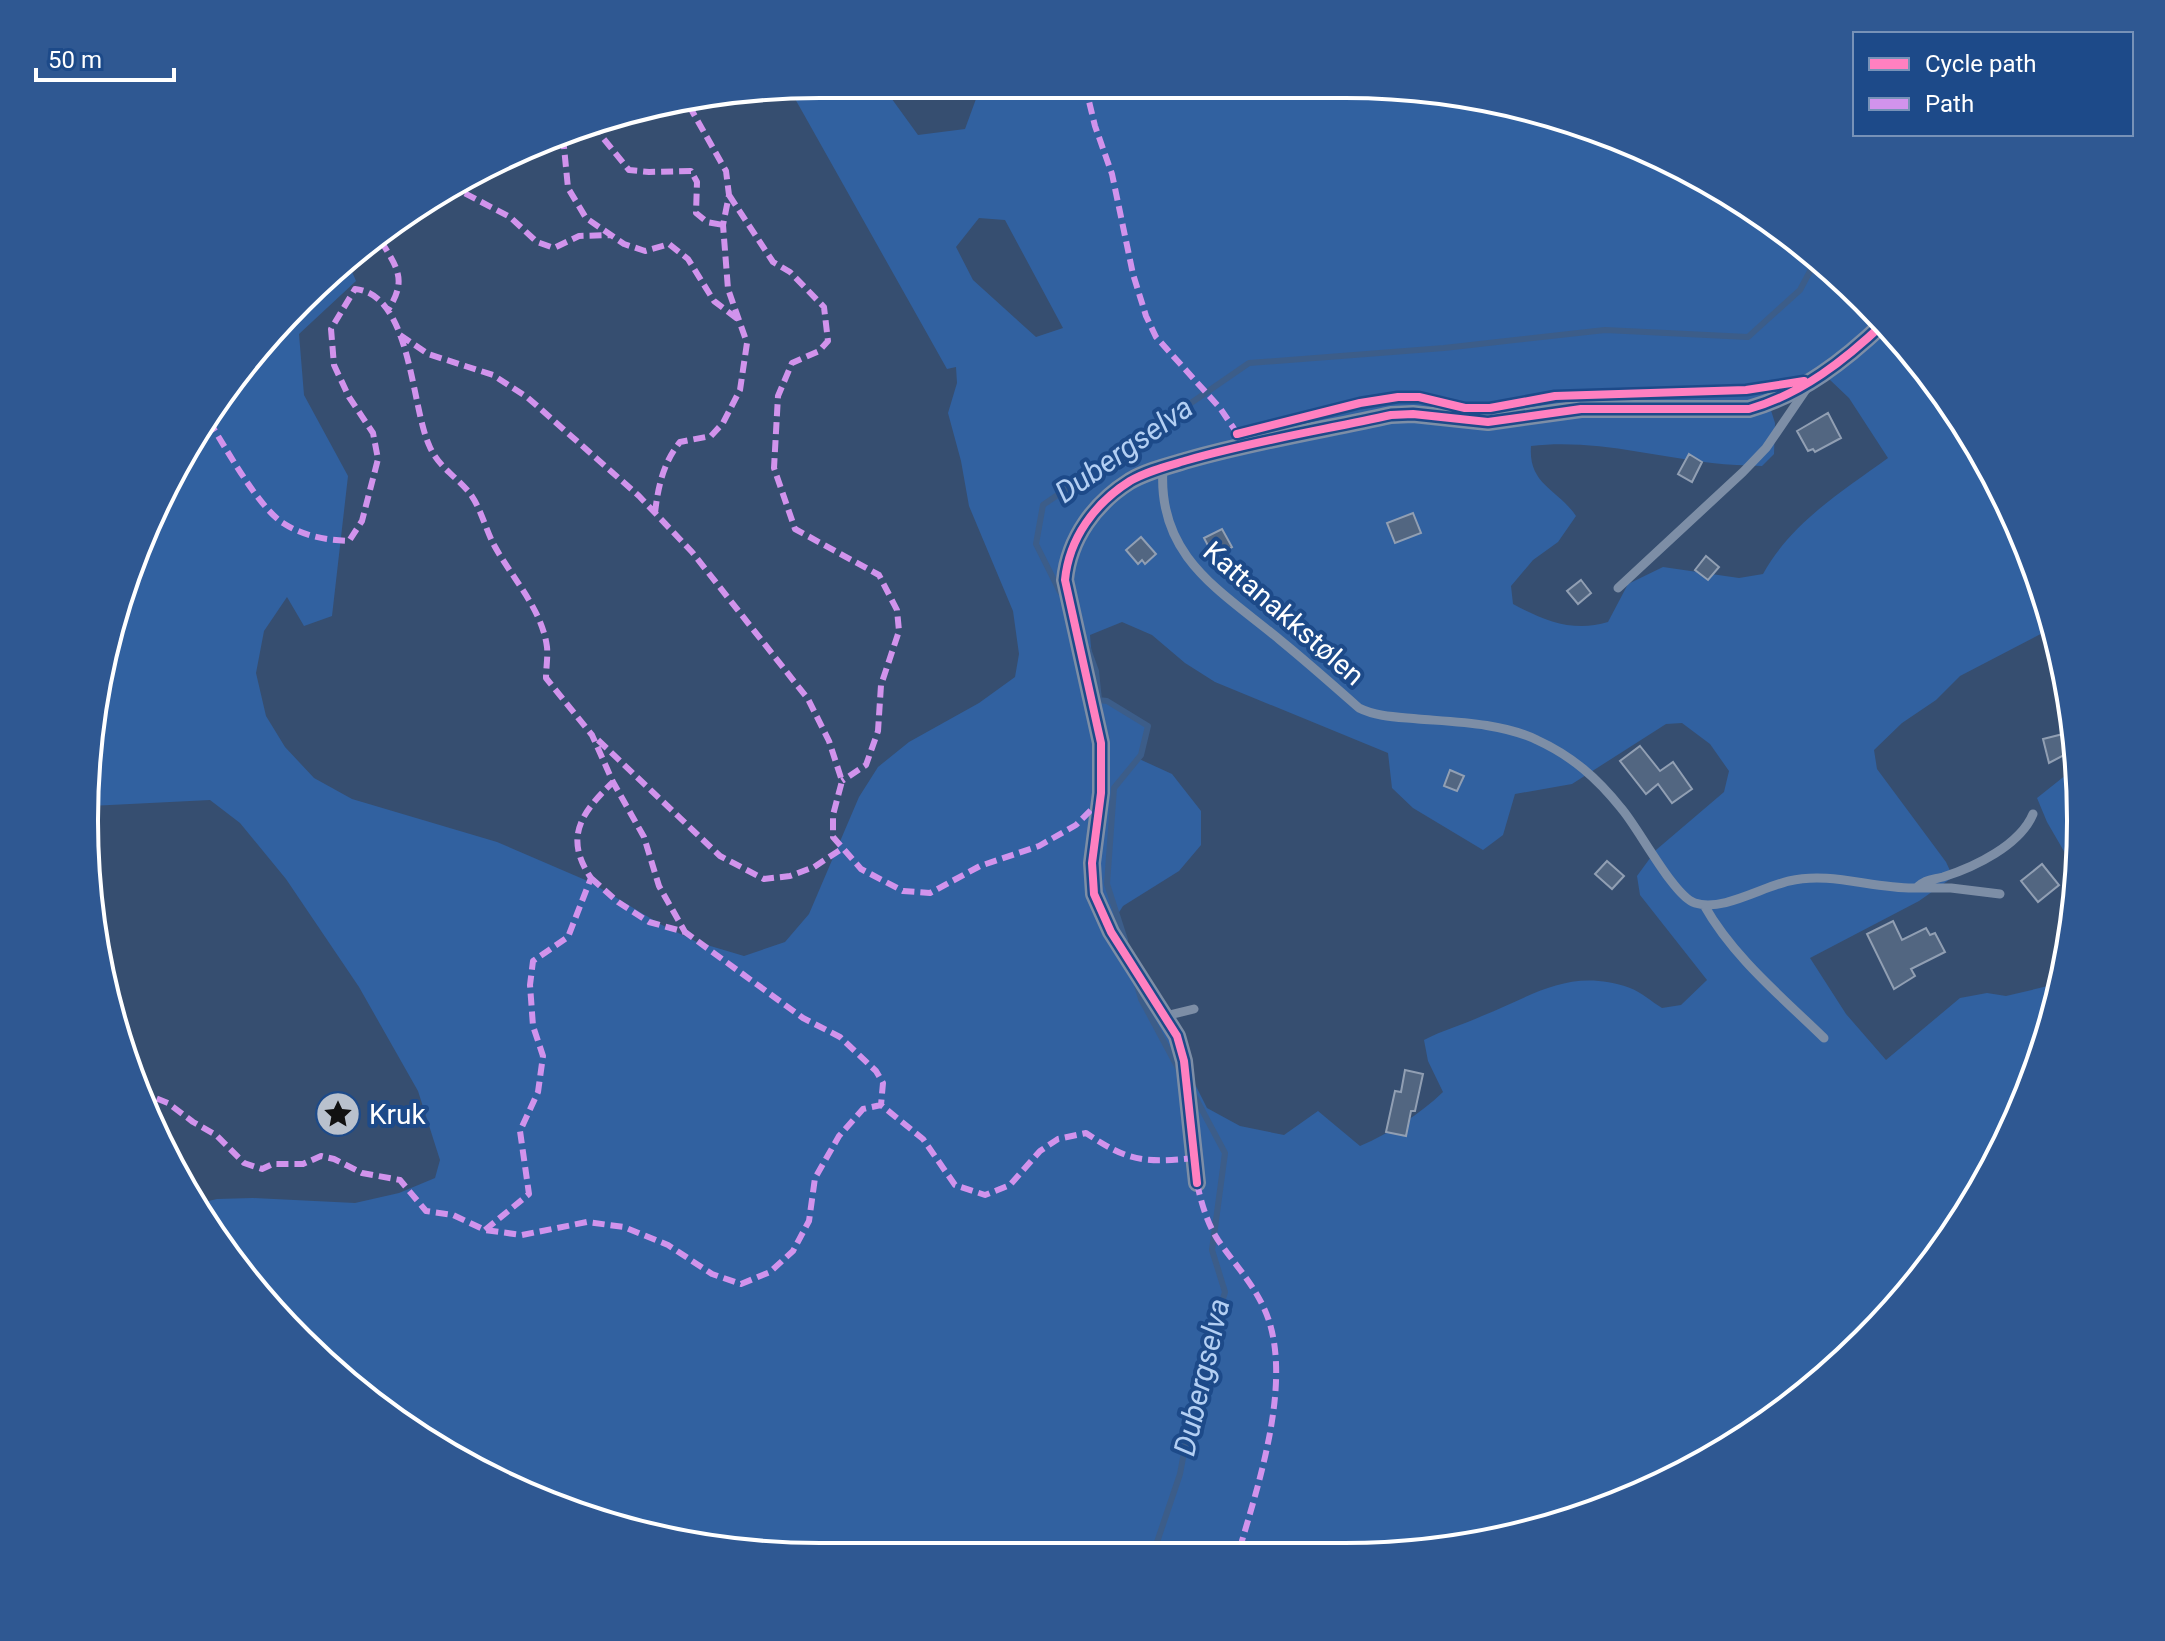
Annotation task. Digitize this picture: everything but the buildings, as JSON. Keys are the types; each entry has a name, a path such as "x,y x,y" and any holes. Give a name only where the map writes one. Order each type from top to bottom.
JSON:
{"street":[{"path":"1197,1183 1184,1061 1177,1036 1111,932 1094,894 1092,863 1101,793 1101,743 1065,580 1067,557 1092,514 1127,483 1163,468 1245,446 1391,415 1413,414 1488,422 1581,409 1738,410 1773,402 1811,381 1875,330"}],"lane":[{"path":"1618,588 1766,448 1811,381"},
{"name":"Kattanakkstølen","path":"1163,468 1163,506 1170,530 1191,563 1221,594 1368,713 1494,727 1534,738 1561,751 1592,774 1624,810 1681,893 1689,900 1704,905 1756,973 1824,1038"},
{"path":"1916,888 1923,880 1951,874 2013,841 2026,828 2033,814"},
{"path":"1704,905 1730,901 1788,881 1817,878 2000,894"},
{"path":"1165,1016 1194,1009"}],"shaded area":[{"path":"891,98 918,135 965,129 976,98 1344,98 1439,104 1485,112 1577,136 1621,153 1706,195 1784,247 1821,277 1888,344 1918,381 1970,459 2012,544 2042,633 1960,676 1936,700 1902,723 1874,750 1877,769 1946,862 1953,877 1919,901 1810,958 1846,1014 1886,1060 1960,998 1987,993 2006,996 2047,986 2029,1053 2012,1097 1970,1182 1918,1260 1888,1297 1821,1364 1784,1394 1706,1446 1621,1488 1531,1518 1439,1537 1344,1543 773,1541 726,1537 634,1518 588,1505 501,1468 459,1446 381,1394 344,1364 277,1297 207,1201 253,1198 355,1203 399,1193 435,1178 440,1160 418,1091 359,987 286,879 240,823 210,800 99,806 104,726 112,680 136,588 153,544 195,459 247,381 277,344 352,271 356,281 299,334 304,395 348,476 332,616 304,626 287,597 264,631 256,673 266,716 285,747 314,778 352,799 497,842 590,882 697,942 744,956 785,942 809,914 859,797 878,767 909,742 979,703 1015,677 1019,654 1013,611 969,506 948,413 957,383 956,367 947,369 795,99","holes":["979,218 1005,220 1063,328 1036,337 973,280 956,247","1829,379 1849,398 1888,458 1803,523 1763,574 1739,578 1663,567 1628,584 1608,622 1595,625 1559,623 1513,604 1511,586 1533,560 1558,542 1576,516 1539,478 1531,459 1531,446 1599,446 1712,463 1762,466 1774,454 1775,423 1769,404","1122,622 1152,635 1185,663 1215,682 1388,753 1392,788 1413,808 1483,850 1503,835 1515,794 1572,784 1666,724 1682,723 1710,744 1729,771 1724,792 1656,850 1637,876 1640,895 1707,980 1681,1005 1662,1008 1630,988 1609,982 1571,982 1536,992 1431,1036 1424,1040 1428,1061 1443,1092 1404,1123 1360,1146 1318,1111 1284,1135 1240,1126 1207,1108 1129,953 1118,914 1123,906 1179,871 1201,845 1201,811 1172,774 1137,758 1141,755 1148,726 1099,699 1090,635"]},
{"path":"2065,776 2066,854 2047,822 2037,798"}],"waterway":[{"name":"Dubergselva","path":"1060,592 1036,544 1043,505 1249,363 1444,348 1605,330 1748,337 1800,290 1811,269"},
{"name":"Dubergselva","path":"1088,649 1096,671 1099,700 1107,701 1148,726 1141,755 1114,788 1107,884 1125,940"},
{"name":"Dubergselva","path":"1137,985 1141,999 1178,1068"},
{"name":"Dubergselva","path":"1157,1543 1180,1474 1197,1383 1225,1292 1212,1250 1225,1153 1194,1095"}],"marked path":[{"path":"1088,98 1112,174 1133,274 1146,316 1156,337 1220,408 1241,439"},
{"path":"655,513 662,476 680,442 711,436 723,423 740,390 747,343 728,289 723,225 729,195 726,171 692,110"},
{"path":"600,132 629,170 691,171 697,182 696,213 707,222 723,225"},
{"path":"564,145 568,188 586,218 624,244 645,251 669,244 688,259 714,301 739,320"},
{"path":"464,193 510,217 537,242 554,248 579,236 612,235"},
{"path":"729,195 773,262 790,272 824,307 828,341 819,351 792,363 778,396 774,468 795,529 879,575 897,610 899,631 881,685 878,731 866,765 842,781"},
{"path":"384,245 396,267 399,282 388,310"},
{"path":"214,429 243,476 283,523 306,534 349,541 362,521 378,459 373,433 349,397 334,365 331,329 355,289 374,295 388,310 398,330 432,452 472,497 494,545 533,607 547,647 546,678 592,735 613,782 644,837 659,886 685,932"},
{"path":"400,335 428,354 493,375 527,397 639,496 692,552 808,699 829,741 842,781 833,815 833,837 861,869 903,891 930,893 980,866 1039,846 1076,825 1100,801"},
{"path":"598,740 720,856 764,879 790,876 814,867 843,848"},
{"path":"485,1230 529,1194 520,1131 538,1092 543,1056 533,1026 530,985 533,961 568,937 591,878 578,850 580,826 593,804 613,782"},
{"path":"591,878 618,902 649,922 685,932 803,1018 840,1037 876,1071 883,1083 881,1105"},
{"path":"153,1097 168,1103 216,1135 244,1163 262,1169 273,1164 303,1164 321,1156 334,1159 362,1173 400,1180 426,1211 453,1215 485,1230 522,1235 587,1222 624,1227 668,1245 712,1274 741,1284 770,1272 793,1251 809,1221 815,1178 839,1136 863,1109 881,1105 923,1139 955,1185 985,1195 1010,1185 1040,1151 1058,1139 1086,1133 1114,1150 1138,1158 1195,1158"},
{"path":"1197,1183 1214,1233 1263,1306 1272,1333 1276,1363 1271,1428 1241,1543"}],"cycle path":[{"path":"1197,1183 1184,1061 1177,1036 1111,932 1094,894 1092,863 1101,793 1101,743 1065,580 1078,536 1095,511 1130,481 1158,469 1238,447 1391,415 1413,414 1488,422 1581,409 1749,409 1805,385 1875,331"},
{"path":"1237,434 1360,403 1398,397 1419,397 1465,408 1490,408 1555,396 1746,390 1804,381"}],"place":[{"name":"Kruk","path":"338,1114"}]}
